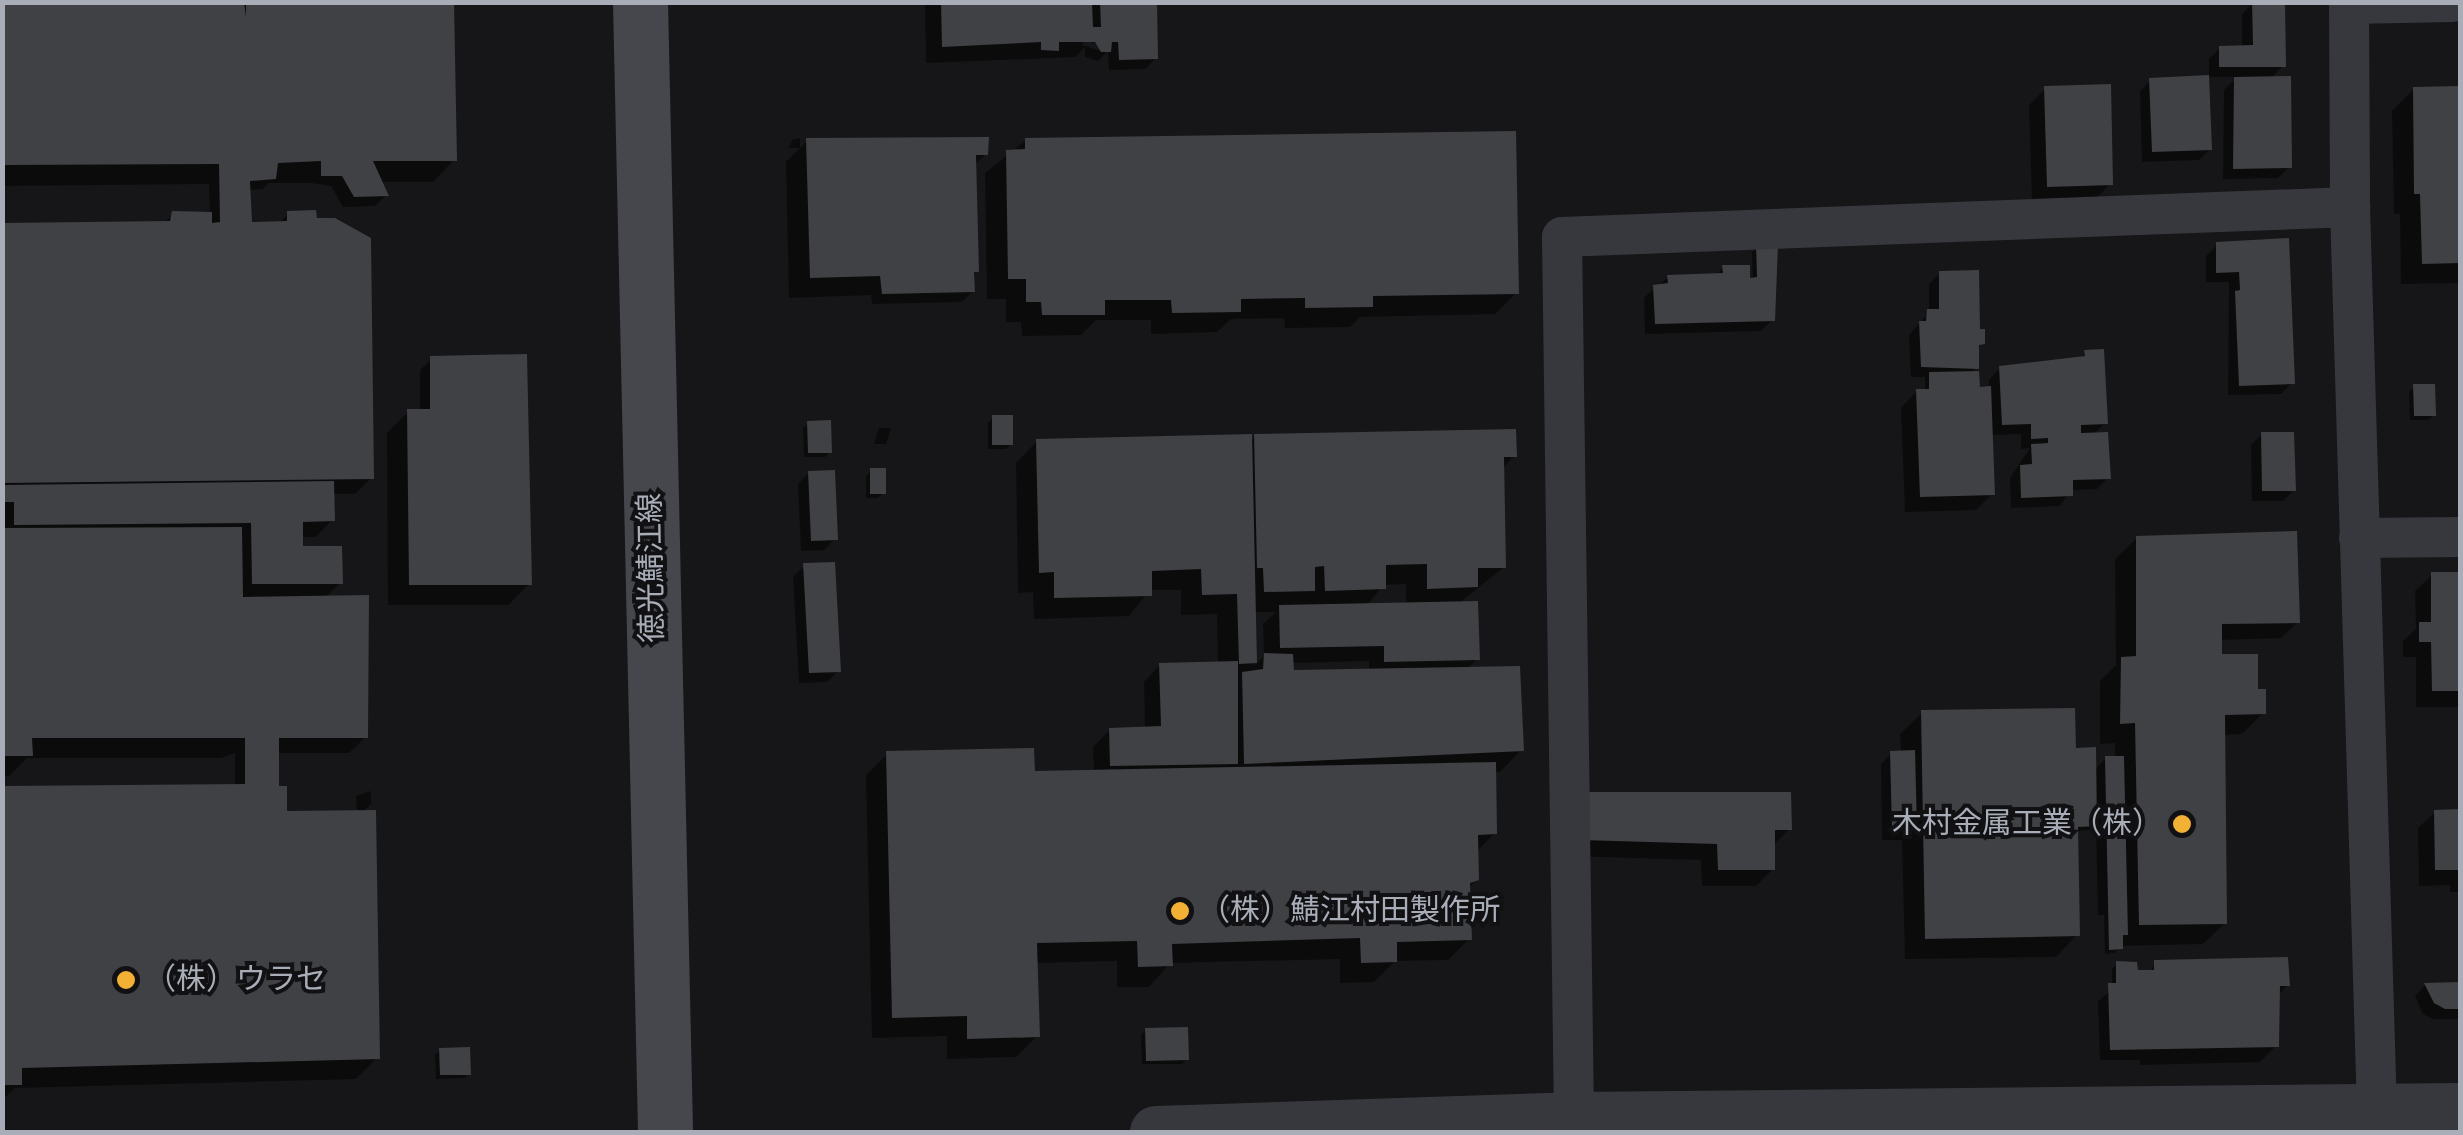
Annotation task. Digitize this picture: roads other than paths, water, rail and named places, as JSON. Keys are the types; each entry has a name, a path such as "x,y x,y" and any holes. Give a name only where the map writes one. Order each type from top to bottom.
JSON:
{"main road":[{"name":"徳光鯖江線","path":"640,2 666,1132"}],"street":[{"path":"2377,1111 2350,208 2349,4 2452,2"},
{"path":"1574,1118 1562,238 2350,208"},
{"path":"2360,538 2460,537"},
{"path":"1156,1132 1574,1118 2460,1110"}],"place":[{"name":"木村金属工業（株）","path":"2182,824"},
{"name":"（株）鯖江村田製作所","path":"1180,911"},
{"name":"（株）ウラセ","path":"126,980"}]}
